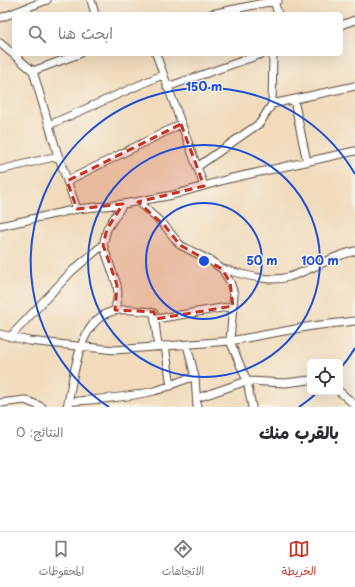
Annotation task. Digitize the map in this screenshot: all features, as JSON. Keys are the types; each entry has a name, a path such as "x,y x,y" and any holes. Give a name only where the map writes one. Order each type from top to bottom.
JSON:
{"street":[{"path":"16,12 47,0"},
{"path":"91,0 94,12"},
{"path":"217,12 240,4 276,0 278,12"},
{"path":"0,18 12,13"},
{"path":"343,24 355,20"},
{"path":"0,43 12,54"},
{"path":"15,56 33,72 58,156 77,209"},
{"path":"33,72 74,56"},
{"path":"157,56 162,75 204,186"},
{"path":"167,87 256,56"},
{"path":"197,167 260,123 272,104 273,56"},
{"path":"49,125 162,75"},
{"path":"272,104 355,86"},
{"path":"294,100 306,162"},
{"path":"67,181 181,124"},
{"path":"0,226 77,209 138,202 173,195 204,186 355,151"},
{"path":"0,170 58,156"},
{"path":"138,202 165,226 180,245 211,261 222,269 230,282 234,294 230,341 247,381 252,407"},
{"path":"115,310 118,294 117,285 103,245 107,229 123,204"},
{"path":"10,337 72,271 103,245"},
{"path":"222,269 276,279 289,277 332,257 355,251"},
{"path":"156,319 233,306"},
{"path":"171,386 154,314 151,312 115,310 102,315 95,322 80,347 68,404 139,394 171,386 184,379 195,377"},
{"path":"0,334 10,337 104,350 230,341 355,321"},
{"path":"187,345 195,377 197,407"},
{"path":"197,398 247,381 285,383 307,380"},
{"path":"343,395 354,404"},
{"path":"0,403 25,400 42,407"}],"highlighted area":[{"path":"181,124 204,186 138,202 165,226 180,245 222,269 230,282 233,306 156,319 154,312 115,310 117,285 103,245 107,229 123,204 77,209 67,181"}]}
